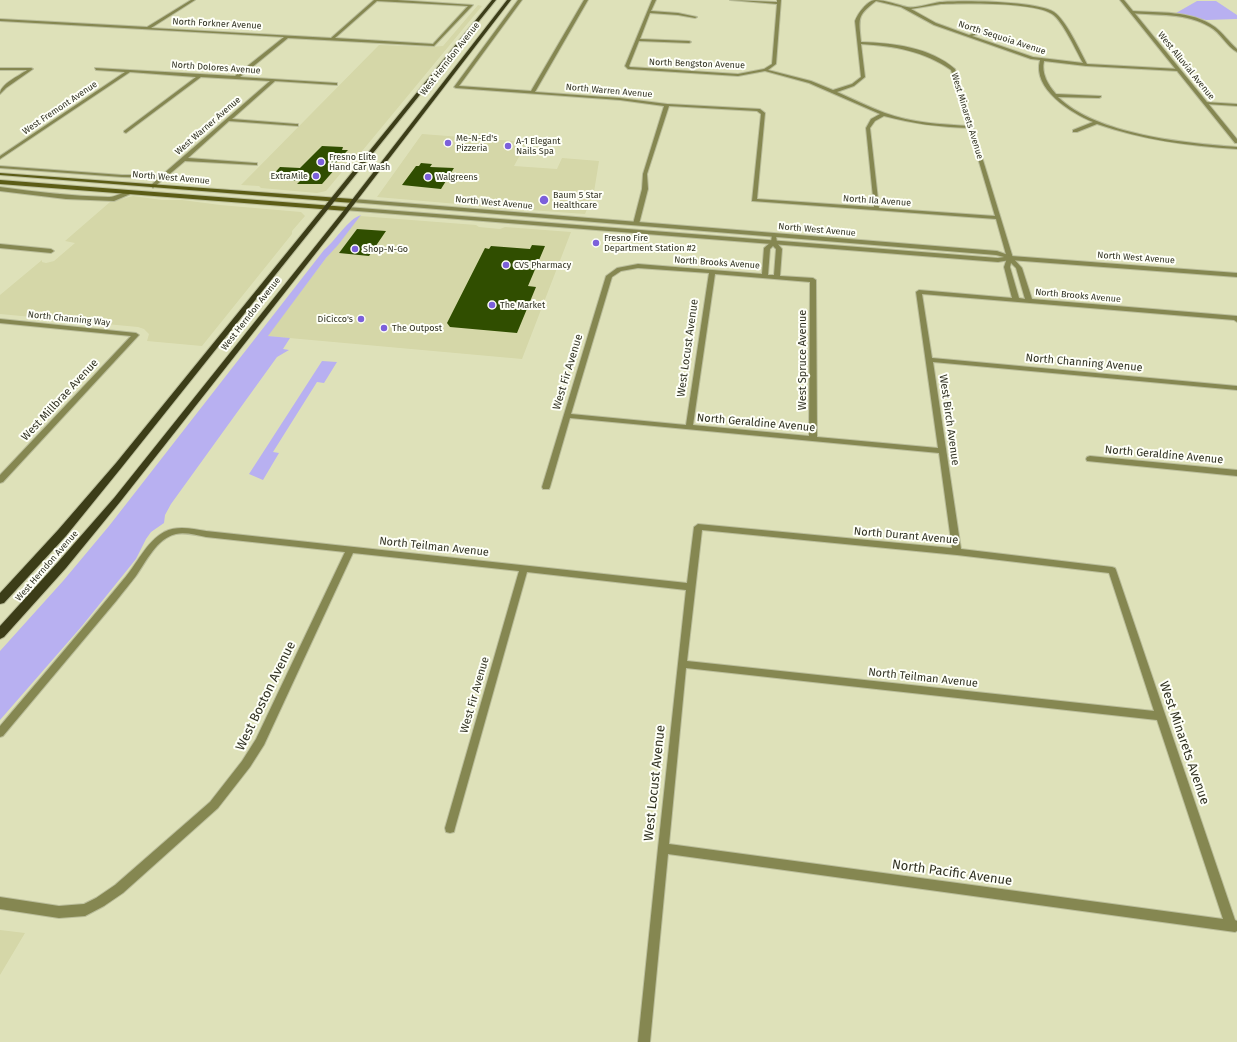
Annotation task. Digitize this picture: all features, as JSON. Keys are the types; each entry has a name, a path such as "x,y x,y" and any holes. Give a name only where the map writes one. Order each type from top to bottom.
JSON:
{"main road":[{"name":"West Herndon Avenue","path":"0,600 62,533 115,471 494,0"},
{"name":"West Herndon Avenue","path":"0,634 62,565 117,500 350,205 509,0"},
{"name":"North West Avenue","path":"0,174 333,200 350,205"},
{"name":"North West Avenue","path":"0,182 326,208 350,205"},
{"path":"77,188 94,186 142,189 153,186"},
{"path":"149,193 158,190 182,192 205,190"},
{"path":"178,196 196,194 236,195 246,193"}],"street":[{"path":"148,28 193,0"},
{"path":"332,39 376,0"},
{"name":"North Forkner Avenue","path":"0,20 434,44 471,5 376,0"},
{"name":"North Warren Avenue","path":"520,0 456,87 620,99 667,105 761,112 763,113 754,200"},
{"path":"532,93 586,0"},
{"path":"654,0 638,40 689,42"},
{"path":"732,0 779,2 774,64 765,70"},
{"path":"833,92 853,85 863,77 857,21 858,16 875,0"},
{"name":"North Sequoia Avenue","path":"875,0 908,9 934,24 1042,60 1086,65 1178,70"},
{"name":"West Alluvial Avenue","path":"1122,0 1237,142"},
{"path":"908,9 940,3 957,3 1021,6 1048,11 1057,16 1086,65"},
{"path":"649,12 695,17"},
{"path":"1132,12 1173,15 1193,19 1212,27 1237,51"},
{"path":"968,36 986,30"},
{"path":"237,78 288,36"},
{"name":"North Bengston Avenue","path":"638,40 627,66 629,68 731,75 751,74 765,70"},
{"name":"West Minarets Avenue","path":"860,43 890,44 922,53 946,64 953,69 1010,258 1019,268 1029,301"},
{"path":"1042,60 1040,68 1053,95 1069,108 1097,122 1131,134 1164,141 1237,148"},
{"path":"0,69 31,69 5,87 0,93"},
{"name":"North Dolores Avenue","path":"96,69 336,84"},
{"path":"765,70 810,82 884,114 919,123 970,127"},
{"name":"West Fremont Avenue","path":"0,158 129,71"},
{"path":"126,132 201,75"},
{"name":"West Warner Avenue","path":"153,186 274,80"},
{"path":"1053,95 1100,98"},
{"path":"1206,103 1237,105"},
{"path":"565,226 574,224 631,227 636,224 645,189 646,174 667,105"},
{"path":"877,209 868,128 873,120 884,114"},
{"path":"228,120 296,125"},
{"path":"1074,131 1097,122"},
{"path":"183,159 255,164"},
{"path":"0,167 122,176 163,177"},
{"path":"66,197 77,188"},
{"path":"0,189 66,197 114,199 132,192"},
{"name":"North Ila Avenue","path":"754,200 998,218"},
{"name":"North West Avenue","path":"350,205 636,224 997,253 1010,258"},
{"name":"North West Avenue","path":"350,205 565,226 774,243 998,260 1010,258 1237,275"},
{"path":"774,236 774,243 779,249 777,277"},
{"path":"765,276 767,248 774,243"},
{"path":"0,246 51,251"},
{"name":"West Minarets Avenue","path":"1010,258 1007,267 1016,300"},
{"name":"North Brooks Avenue","path":"620,269 638,266 813,280"},
{"name":"West Fir Avenue","path":"546,487 609,276 620,269"},
{"name":"West Locust Avenue","path":"689,427 712,272"},
{"name":"West Spruce Avenue","path":"813,280 813,439"},
{"name":"North Brooks Avenue","path":"919,292 1236,319"},
{"name":"West Birch Avenue","path":"919,292 957,552"},
{"path":"0,327 3,321"},
{"name":"North Channing Way","path":"3,321 136,335"},
{"name":"West Millbrae Avenue","path":"0,480 136,335"},
{"name":"North Channing Avenue","path":"929,360 1237,388"},
{"name":"North Geraldine Avenue","path":"568,416 943,451"},
{"name":"North Geraldine Avenue","path":"1090,459 1237,473"},
{"name":"West Locust Avenue","path":"644,1042 682,664 698,527"},
{"name":"North Durant Avenue","path":"698,527 957,552 1112,570"},
{"name":"North Teilman Avenue","path":"0,733 136,571 157,541 167,534 175,531 183,530 206,534 350,550 691,586"},
{"name":"West Boston Avenue","path":"0,903 59,912 85,910 119,889 204,816 230,787 260,742 350,550"},
{"name":"West Fir Avenue","path":"450,828 524,568"},
{"name":"West Minarets Avenue","path":"1112,570 1234,926"},
{"name":"North Teilman Avenue","path":"682,664 1161,716"},
{"name":"North Pacific Avenue","path":"663,848 1234,926"}],"shaded area":[{"path":"1197,1 1216,1 1237,15 1237,19 1206,20 1176,13"},
{"path":"478,5 482,6 358,156 351,161 326,191 317,193 241,185 379,45 443,46"},
{"path":"422,134 527,142 514,166 557,169 562,158 599,161 594,192 585,214 517,209 511,206 489,204 481,206 377,197"},
{"path":"133,196 162,200 182,200 301,212 305,216 202,346 147,341 149,334 144,329 138,327 0,314 0,295 42,260 42,262 46,263 54,261 75,243 65,241 110,202"},
{"path":"361,215 326,258 268,336 290,338 283,349 289,350 277,357 171,504 165,515 164,523 151,532 146,539 136,559 82,626 0,720 0,651 63,581 109,526 324,250 351,221"},
{"path":"360,216 476,225 479,227 500,229 505,227 571,232 522,359 267,336"},
{"path":"322,361 337,362 324,383 317,382 273,452 279,453 263,480 249,474"},
{"path":"0,930 25,933 0,975"}],"building":[{"path":"322,146 343,147 342,150 348,150 331,168 336,168 322,184 297,184 300,181 269,179 280,167 300,168"},
{"name":"Walgreens","path":"421,163 432,164 430,167 454,168 441,189 402,185 416,166 419,166"},
{"path":"357,229 386,231 369,256 339,253"},
{"path":"532,245 545,246 528,286 536,287 517,333 450,327 447,323 485,248 489,249 491,246 530,249"}],"place":[{"name":"Me-N-Ed's Pizzeria","path":"448,143"},
{"name":"A-1 Elegant Nails Spa","path":"508,146"},
{"name":"Fresno Elite Hand Car Wash","path":"321,162"},
{"name":"ExtraMile","path":"316,176"},
{"name":"Walgreens","path":"428,177"},
{"name":"Baum 5 Star Healthcare","path":"544,200"},
{"name":"Fresno Fire Department Station #2","path":"596,243"},
{"name":"Shop-N-Go","path":"355,249"},
{"name":"CVS Pharmacy","path":"506,265"},
{"name":"The Market","path":"492,305"},
{"name":"DiCicco's","path":"361,319"},
{"name":"The Outpost","path":"384,328"}]}
